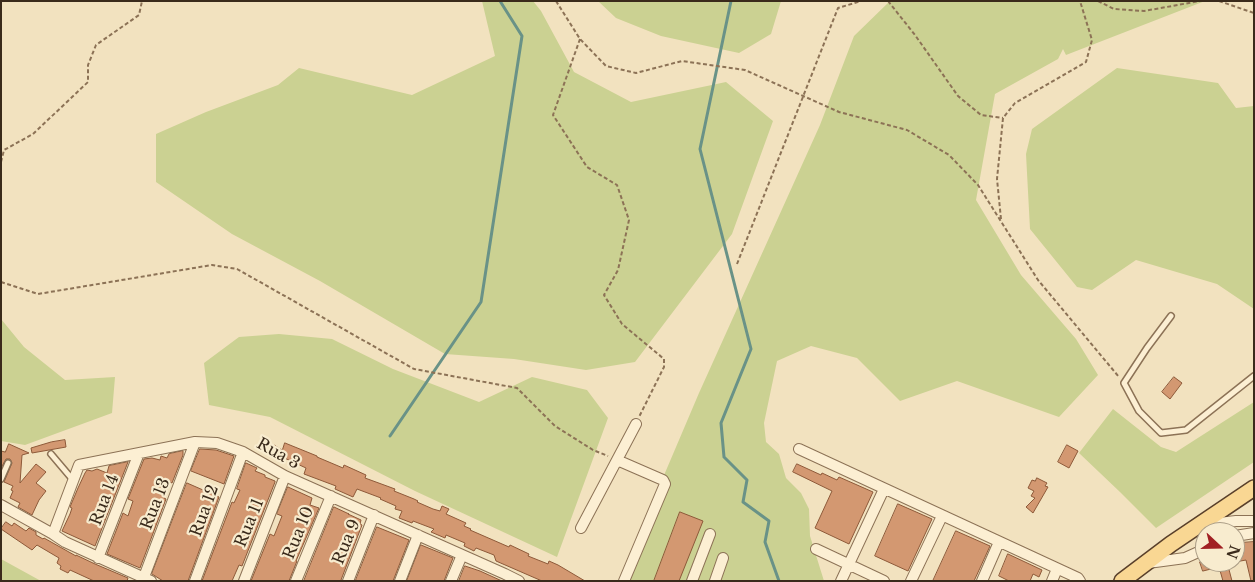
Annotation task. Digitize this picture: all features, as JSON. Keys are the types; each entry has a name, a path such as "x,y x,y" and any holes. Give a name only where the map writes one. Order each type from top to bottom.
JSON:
{"main road":[{"path":"1205,522 1254,488"},
{"path":"1114,581 1126,578 1195,529"}],"street":[{"path":"581,528 636,424"},
{"name":"Rua 3","path":"53,534 79,465 195,442 217,443 243,452 285,476 462,555 504,577 518,581"},
{"name":"Rua 13","path":"148,579 195,442"},
{"path":"799,449 1078,578 1080,581"},
{"name":"Rua 12","path":"195,581 243,452"},
{"name":"Rua 14","path":"98,558 139,453"},
{"path":"617,460 663,480 665,484 624,581"},
{"name":"Rua 11","path":"244,581 285,476"},
{"path":"841,581 884,489"},
{"name":"Rua 10","path":"296,581 331,496"},
{"path":"1,505 65,542 148,579"},
{"name":"Rua 9","path":"348,581 374,515"},
{"path":"911,581 942,516"},
{"path":"1229,522 1254,521"},
{"path":"692,581 710,534"},
{"path":"400,581 418,535"},
{"path":"982,581 1000,542"},
{"path":"816,549 884,581"},
{"path":"1145,563 1185,558 1195,554"},
{"path":"451,581 462,555"},
{"path":"715,581 724,558"},
{"path":"1052,581 1057,569"}],"lane":[{"path":"1171,316 1124,383 1139,411 1161,433 1186,430 1254,376"},
{"path":"51,454 73,480"},
{"path":"1,479 8,463"}],"path":[{"path":"1,162 2,149 34,134 88,82 88,65 96,45 139,16 142,1"},
{"path":"556,1 580,39 606,66 636,73 682,61 745,70 839,112 907,130 950,155 978,185 1038,280 1124,383"},
{"path":"737,264 838,8 861,1"},
{"path":"888,1 915,35 958,96 981,116 1003,118"},
{"path":"1001,221 997,180 1003,118 1015,103 1086,62 1092,40 1080,1"},
{"path":"1098,1 1114,9 1144,11 1200,1"},
{"path":"1219,1 1254,13"},
{"path":"580,39 553,115 587,167 617,186 629,220 618,270 604,295 622,324 664,358 664,367 636,424"},
{"path":"1,282 38,294 212,265 237,269 414,369 517,388 555,426 593,450 617,460"}],"green space":[{"path":"482,1 533,1 541,11 574,72 631,102 726,82 773,121 732,234 635,362 586,370 514,359 445,354 320,281 232,234 156,182 156,134 206,112 278,85 299,68 412,95 495,56"},
{"path":"598,1 781,1 771,34 739,53 661,36 616,18"},
{"path":"890,1 1205,1 1066,55 1063,49 1058,59 995,94 976,200 1021,275 1076,339 1098,375 1059,417 957,381 900,401 857,358 811,346 777,361 764,423 766,442 779,454 786,478 801,493 809,509 810,536 824,581 619,581 699,393 820,125 854,36"},
{"path":"1117,68 1218,83 1236,108 1254,106 1254,309 1217,284 1136,260 1092,290 1077,287 1030,229 1026,154 1032,129"},
{"path":"1,319 24,347 65,380 115,377 112,413 25,445 1,441"},
{"path":"279,334 332,339 393,369 479,402 532,377 587,390 608,418 557,557 415,491 270,417 209,405 204,363 239,337"},
{"path":"1254,402 1254,462 1156,528 1079,453 1113,409 1161,447 1176,452"},
{"path":"1,559 41,581 1,581"}],"building":[{"path":"1174,377 1182,383 1170,399 1162,392"},
{"path":"65,440 66,447 32,453 31,448"},
{"path":"285,443 343,468 344,465 366,475 365,478 395,489 394,491 433,509 440,511 442,506 449,509 446,514 466,523 464,526 470,530 509,547 510,545 529,554 528,556 548,564 549,561 585,581 542,581 496,561 494,555 476,548 474,551 464,546 465,543 446,535 445,538 431,532 434,529 399,518 402,511 395,509 396,506 381,498 357,489 353,497 335,489 336,486 304,474 306,468 278,455 276,458 269,453 274,445 282,450"},
{"path":"9,444 29,453 22,455 20,483 36,464 46,472 36,483 46,491 39,500 32,515 18,507 20,503 10,498 13,486 4,482 12,463 10,459 6,459 1,468 1,451 5,452"},
{"path":"1067,445 1078,451 1069,468 1058,462"},
{"path":"200,449 216,450 234,456 224,484 191,471"},
{"path":"183,451 172,483 170,482 164,498 166,499 140,568 107,554 123,513 128,516 133,501 128,499 144,459 160,460 161,456 167,458 169,454"},
{"path":"128,462 95,546 62,531 72,508 70,507 87,470 97,469 107,473 109,466"},
{"path":"246,463 257,468 255,471 275,482 242,566 239,565 232,581 202,581 232,502 234,503 240,490 237,489"},
{"path":"797,464 837,480 839,477 873,492 849,544 815,528 832,491 793,472"},
{"path":"1037,478 1047,483 1045,486 1048,487 1033,513 1026,507 1035,498 1031,496 1034,491 1028,488 1032,480 1035,481"},
{"path":"187,483 219,497 188,581 163,581 152,574"},
{"path":"288,487 312,498 310,505 319,508 289,581 251,581 270,534 274,536 282,516 277,514"},
{"path":"898,504 932,519 908,571 875,556"},
{"path":"334,507 361,520 360,524 362,525 341,581 304,581"},
{"path":"680,512 703,521 679,581 654,581"},
{"path":"6,522 12,526 14,523 26,531 29,528 36,532 36,535 76,556 128,578 127,581 94,581 70,570 68,573 60,569 61,566 57,563 59,558 37,545 32,550 1,529"},
{"path":"377,527 409,540 393,581 358,581 356,580"},
{"path":"956,531 990,546 980,568 974,581 933,581"},
{"path":"1254,542 1254,580 1251,581 1245,560 1245,543"},
{"path":"421,545 453,558 444,581 407,581"},
{"path":"1008,554 1042,570 1039,577 1033,574 1030,581 1009,581 999,576"},
{"path":"465,566 480,571 502,581 459,581"},
{"path":"1220,572 1230,572 1232,581 1223,581"}],"waterway":[{"path":"390,436 481,302 522,36 500,1"},
{"path":"731,1 700,149 751,349 721,423 724,457 747,480 743,502 769,521 765,542 779,581"}]}
